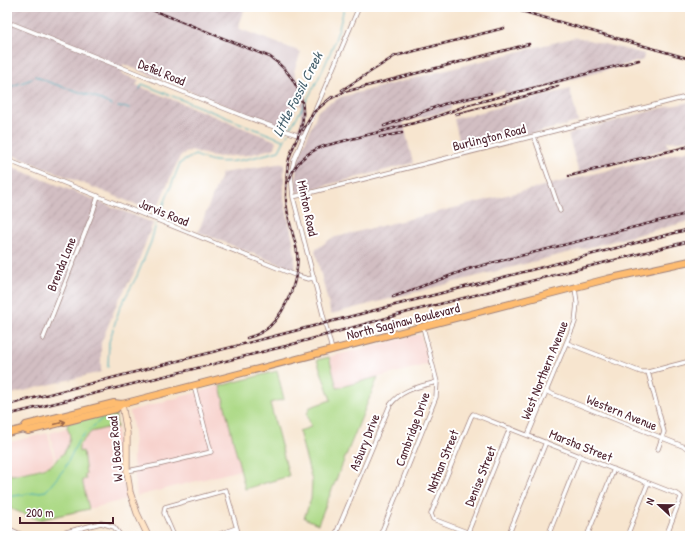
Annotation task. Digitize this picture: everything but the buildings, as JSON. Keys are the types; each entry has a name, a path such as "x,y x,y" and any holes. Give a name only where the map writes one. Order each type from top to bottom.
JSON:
{"main road":[{"name":"North Saginaw Boulevard","path":"7,433 23,429 28,431 116,409 122,404 575,288 690,261"},
{"name":"W J Boaz Road","path":"122,404 127,433 127,470 132,500 148,536"}],"street":[{"name":"Minton Road","path":"332,350 293,197 291,185 292,167 303,137 359,7"},
{"name":"Defiel Road","path":"13,24 246,117 303,137"},
{"name":"Burlington Road","path":"293,197 690,96"},
{"path":"534,136 560,211"},
{"name":"Jarvis Road","path":"7,160 295,275 308,279 314,278"},
{"name":"Brenda Lane","path":"42,339 98,196"},
{"name":"West Northern Avenue","path":"528,435 567,343 577,314 575,288"},
{"name":"Cambridge Drive","path":"380,536 433,406 436,393 437,382 423,327"},
{"path":"567,343 634,370 648,372 690,361"},
{"path":"648,372 664,427 663,439 658,449"},
{"name":"Asbury Drive","path":"335,536 390,405 398,396 410,389 437,382"},
{"path":"127,470 158,465 211,452 194,386"},
{"name":"Western Avenue","path":"546,392 690,449"},
{"name":"Marsha Street","path":"473,414 679,495 680,497 666,536"},
{"name":"Nathan Street","path":"468,532 432,517 432,514 473,414"},
{"name":"Denise Street","path":"468,532 510,428"},
{"path":"508,536 546,442"},
{"path":"548,536 580,455"},
{"path":"587,536 614,469"},
{"path":"627,536 648,483"},
{"path":"174,536 164,513 164,509 167,506 226,490 239,536"},
{"path":"51,536 101,523 114,527 121,536"},
{"path":"7,528 26,536"},
{"path":"217,535 236,528"},
{"path":"77,529 79,536"},
{"path":"468,532 477,536"}],"shaded area":[{"path":"11,7 137,7 144,10 145,7 245,7 235,38 279,58 302,97 286,128 248,115 123,64 122,74 139,80 136,85 276,141 275,148 248,155 215,157 191,150 180,156 155,212 7,153 7,13"},
{"path":"137,7 156,7 240,29 301,52 294,71 301,88 305,110 305,122 308,123 303,133 296,130 301,123 301,107 297,93 289,76 279,67 252,52"},
{"path":"576,37 644,54 643,60 506,97 504,90 451,105 451,109 444,112 403,122 413,163 296,193 296,164 318,111 330,103 341,97"},
{"path":"570,89 578,122 462,151 454,119"},
{"path":"690,102 690,140 667,142 669,148 579,173 568,134 658,109"},
{"path":"690,150 690,221 331,314 315,250 332,238"},
{"path":"284,163 284,200 293,240 295,270 198,232 222,173"},
{"path":"7,165 153,223 133,275 118,301 101,343 101,372 7,395"},
{"path":"420,334 429,364 337,388 329,357"},
{"path":"220,386 240,470 137,496 133,460 134,432 130,411"},
{"path":"114,426 117,428 121,470 127,499 89,509 82,479 84,475 82,451 79,452 79,445 91,432"},
{"path":"67,428 70,439 69,445 56,460 50,433"},
{"path":"48,433 54,459 50,465 12,475 7,473 7,443"}],"green space":[{"path":"329,357 337,388 378,377 318,524 304,518 311,499 312,481 299,431 311,427 307,414 310,407 331,400 317,360"},
{"path":"277,371 284,399 270,403 289,476 245,489 220,386"},
{"path":"115,412 117,428 114,426 91,432 79,445 79,452 83,451 86,474 84,475 86,479 82,480 89,509 38,520 7,507 7,473 12,475 51,465 63,454 69,444 70,438 67,428 68,423"}],"waterway":[{"name":"Little Fossil Creek","path":"289,130 322,71 335,39 344,7"},
{"path":"7,88 32,79 35,76 51,83 95,97 112,105"},
{"path":"140,89 142,84 283,140"},
{"path":"118,107 129,108"},
{"name":"Little Fossil Creek","path":"159,217 180,163 195,155 206,159 226,162 247,159 279,151 288,133"},
{"name":"Little Fossil Creek","path":"108,367 109,342 120,307 137,276 151,242 156,224"},
{"name":"Little Fossil Creek","path":"7,497 46,491 65,468 79,439 104,417"}],"railway":[{"path":"145,7 270,57 286,70 301,97 303,118 300,132 289,159 286,182 288,217 297,252 294,282 287,302 275,320 264,331 247,338"},
{"path":"507,7 690,59"},
{"path":"342,90 395,56 504,28"},
{"path":"328,100 344,92 529,44"},
{"path":"289,181 294,169 302,159 324,146 430,119 468,105 639,60"},
{"path":"456,114 545,91 558,86"},
{"path":"384,126 444,104 491,93"},
{"path":"303,130 314,112 332,97"},
{"path":"380,137 402,133"},
{"path":"569,176 690,146"},
{"path":"393,297 468,269 690,213"},
{"path":"7,405 690,229"},
{"path":"7,415 286,346 408,312 690,241"}]}
